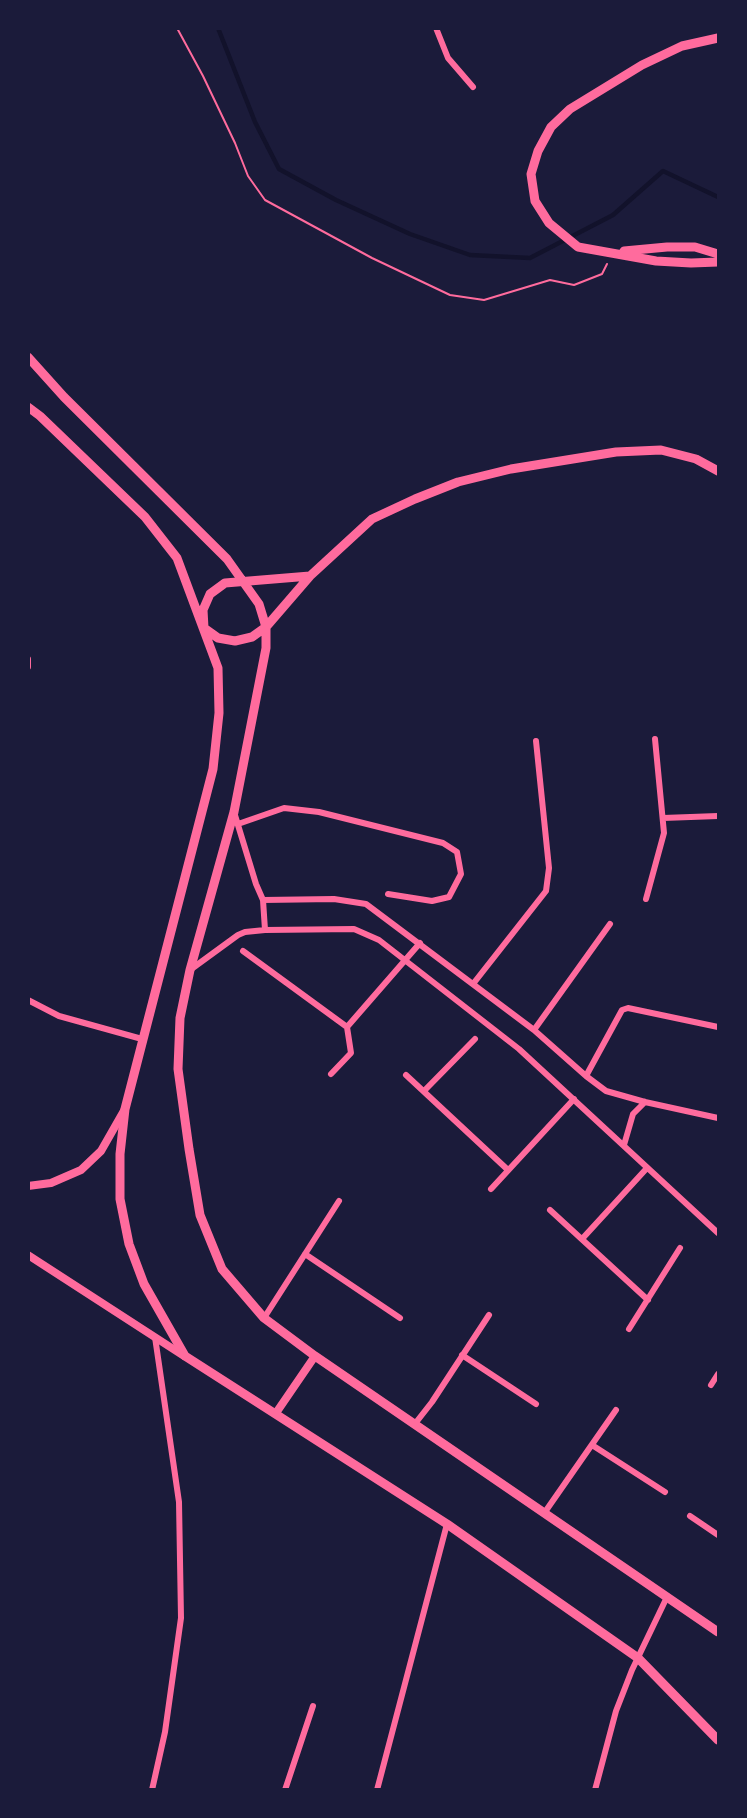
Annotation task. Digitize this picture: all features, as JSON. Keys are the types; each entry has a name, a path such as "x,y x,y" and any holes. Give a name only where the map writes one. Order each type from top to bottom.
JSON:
{"main road":[{"path":"718,38 682,46 642,65 570,109 551,127 538,151 531,174 535,201 549,223 578,247 656,261 718,262"},
{"path":"612,252 694,247 718,254"},
{"path":"28,357 64,397 227,559 259,604 266,627 266,648 234,812 190,970 180,1018 178,1069 200,1215 222,1269 264,1318 315,1356 718,1632"},
{"path":"28,407 145,517 177,558 218,668 219,713 213,769 125,1109 120,1154 120,1200 129,1244 144,1284 185,1356 447,1524 638,1658 718,1740"},
{"path":"204,628 218,638 235,641 252,637 266,627 310,576 372,519 415,499 469,479 511,469 616,452 661,450 696,459 718,471"},
{"path":"204,628 203,610 210,594 225,583 310,576"}],"street":[{"path":"436,28 448,58 473,87"},
{"path":"28,659 28,667"},
{"path":"646,899 664,833 655,739"},
{"path":"473,984 546,891 549,868 536,741"},
{"path":"238,824 284,808 319,812 443,843 457,852 461,874 448,897 432,901 387,894"},
{"path":"234,812 263,900 265,930"},
{"path":"663,818 718,816"},
{"path":"263,900 334,899 366,904 534,1030 586,1076 606,1090 645,1102 718,1118"},
{"path":"534,1030 610,924"},
{"path":"190,970 242,933 265,930 354,929 379,940 519,1049 718,1233"},
{"path":"346,1027 420,943"},
{"path":"243,951 346,1027 351,1053 331,1074"},
{"path":"28,1000 59,1016 142,1039"},
{"path":"586,1076 622,1010 628,1008 718,1027"},
{"path":"424,1091 475,1039"},
{"path":"406,1075 508,1170"},
{"path":"491,1189 574,1099"},
{"path":"624,1145 633,1114 645,1102"},
{"path":"28,1186 51,1183 81,1170 101,1151 125,1109"},
{"path":"582,1239 646,1168"},
{"path":"264,1318 339,1201"},
{"path":"550,1210 648,1300"},
{"path":"628,1329 680,1248"},
{"path":"305,1254 400,1318"},
{"path":"28,1255 185,1356"},
{"path":"414,1425 489,1316"},
{"path":"152,1790 165,1732 181,1618 179,1502 155,1337"},
{"path":"462,1355 536,1404"},
{"path":"276,1413 315,1356"},
{"path":"711,1385 718,1374"},
{"path":"545,1512 616,1410"},
{"path":"592,1445 665,1492"},
{"path":"690,1516 718,1535"},
{"path":"377,1790 447,1524"},
{"path":"595,1790 616,1711 667,1597"},
{"path":"285,1790 313,1706"}],"path":[{"path":"177,28 203,76 249,176 265,200 372,258 450,295 484,300 550,280 574,285 602,274 612,252"}],"waterway":[{"path":"218,28 255,122 279,169 336,200 410,234 470,255 530,258 613,215 663,171 718,197"}]}
